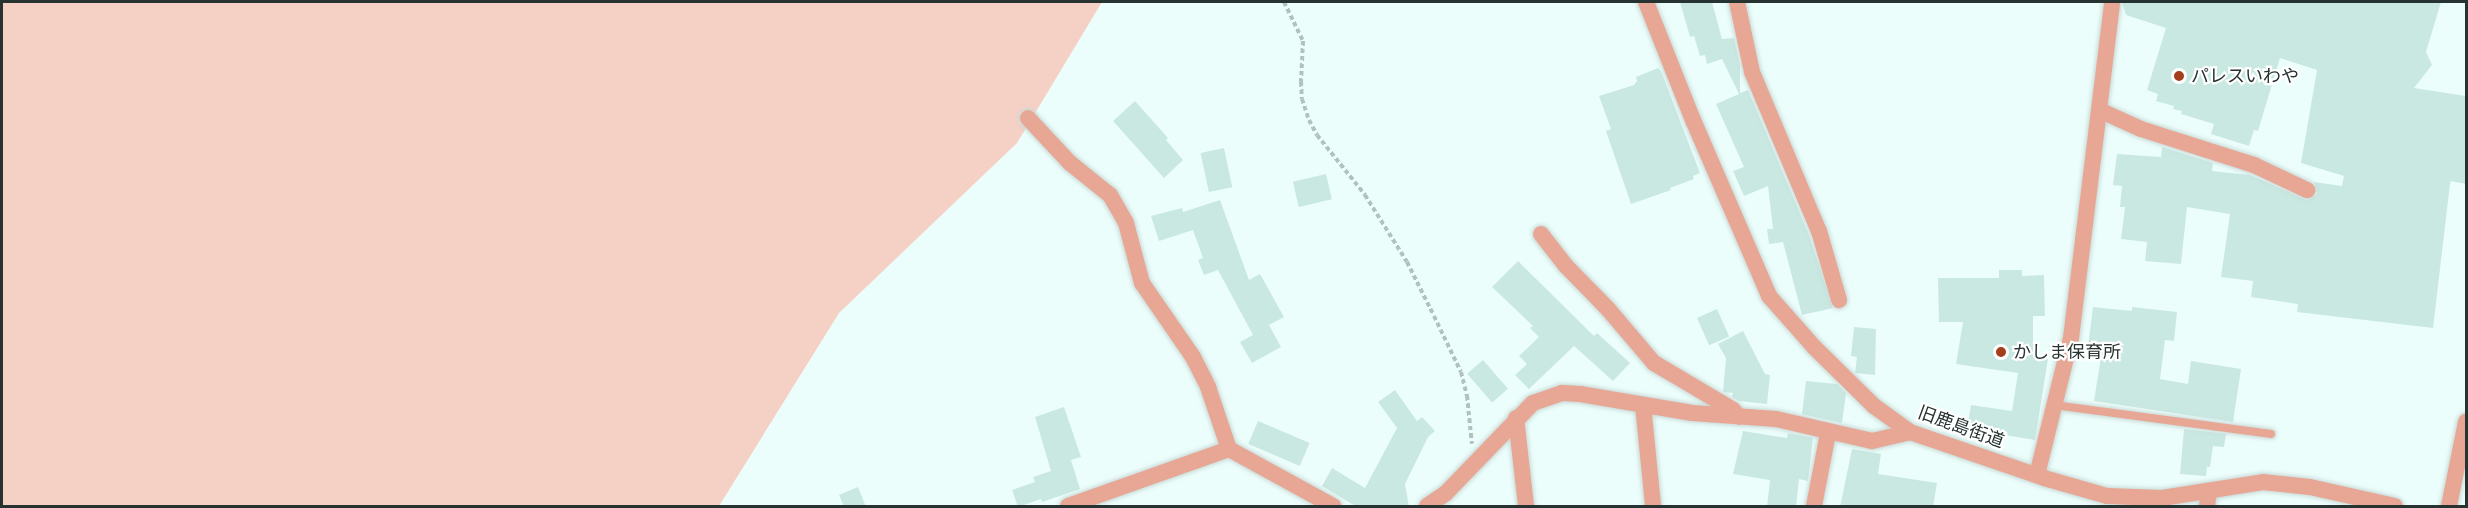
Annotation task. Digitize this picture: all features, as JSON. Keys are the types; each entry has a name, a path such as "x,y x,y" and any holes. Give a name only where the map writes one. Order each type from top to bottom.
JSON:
{"street":[{"name":"旧鹿島街道","path":"1646,2 1693,120 1769,296 1815,348 1874,406 1910,432 2107,496 2135,499 2208,499 2263,482 2310,487 2395,507"},
{"path":"1737,2 1752,72 1819,231 1839,300"},
{"path":"2037,475 2070,338 2112,2"},
{"path":"2099,110 2141,129 2254,165 2307,190"},
{"path":"1028,118 1070,163 1110,195 1126,223 1142,283 1193,357 1208,387 1229,449 1334,507"},
{"path":"1540,234 1654,363 1733,410 1738,417"},
{"path":"1427,507 1445,494 1533,403 1562,393 1738,417 1776,419 1828,433 1872,441 1910,432"},
{"path":"1643,405 1653,507"},
{"path":"1516,418 1526,507"},
{"path":"2449,507 2466,422"},
{"path":"1814,507 1828,433"},
{"path":"1068,507 1229,449"}],"lane":[{"path":"2054,405 2271,434"}],"path":[{"path":"1284,2 1303,41 1300,82 1302,99 1309,120 1317,135 1365,195 1407,262 1461,372 1467,396 1471,441 1479,458"}],"shaded area":[{"path":"2,2 1102,2 1017,143 839,313 719,506 2,506"}],"building":[{"path":"1680,2 1712,2 1722,39 1734,38 1740,65 1740,93 1748,90 1809,235 1833,308 1802,315 1783,242 1769,244 1767,229 1773,229 1768,186 1744,196 1733,171 1744,167 1716,104 1739,94 1722,59 1707,64 1705,55 1700,56 1694,36 1690,37"},
{"path":"2122,2 2441,2 2426,52 2432,65 2414,88 2466,96 2466,184 2451,181 2450,184 2433,328 2297,312 2298,304 2251,297 2253,281 2221,277 2230,214 2187,207 2181,264 2145,261 2147,242 2121,239 2125,207 2120,207 2122,186 2113,185 2117,154 2161,157 2162,147 2213,163 2212,171 2250,175 2307,200 2317,194 2314,182 2342,186 2344,176 2301,163 2317,70 2280,58 2258,131 2254,130 2249,146 2211,134 2214,124 2181,114 2182,111 2173,109 2174,106 2156,101 2158,94 2147,90 2166,28 2126,15"},
{"path":"1658,68 1700,173 1693,176 1694,179 1670,188 1671,190 1631,204 1606,131 1611,129 1599,96 1634,85 1637,81 1636,77"},
{"path":"1135,101 1168,138 1166,140 1183,160 1164,178 1113,121"},
{"path":"1224,148 1232,187 1209,192 1201,153"},
{"path":"1326,174 1332,199 1299,207 1293,182"},
{"path":"1220,200 1249,280 1260,274 1284,317 1269,325 1281,347 1252,363 1240,342 1253,335 1218,270 1204,275 1198,260 1203,258 1193,230 1159,241 1151,216 1182,208 1183,212"},
{"path":"1518,261 1594,336 1597,333 1630,363 1613,381 1574,346 1529,389 1515,375 1527,364 1519,356 1539,337 1530,328 1533,326 1492,287"},
{"path":"1999,270 2022,270 2022,276 2044,275 2045,316 2033,316 2035,357 2048,359 2035,440 1967,429 1971,405 2012,411 2018,373 1956,364 1963,322 1939,322 1938,278 1999,278"},
{"path":"2093,307 2132,311 2132,307 2177,312 2174,341 2165,340 2160,379 2188,384 2191,361 2241,369 2233,422 2094,401 2101,357 2087,355"},
{"path":"1717,309 1729,336 1709,345 1697,318"},
{"path":"1854,327 1876,329 1875,375 1855,373 1857,357 1851,356"},
{"path":"1743,331 1765,374 1770,375 1767,404 1739,401 1732,397 1733,393 1723,392 1726,358 1718,344"},
{"path":"1483,360 1508,389 1492,402 1467,374"},
{"path":"1806,381 1837,384 1846,393 1842,423 1802,414"},
{"path":"1395,390 1417,421 1422,417 1435,431 1428,437 1405,484 1409,507 1357,507 1322,486 1332,468 1365,488 1397,428 1378,402"},
{"path":"1064,407 1081,457 1071,460 1080,489 1042,502 1041,499 1018,507 1012,490 1035,482 1033,477 1051,471 1035,417"},
{"path":"1258,421 1310,443 1300,466 1248,444"},
{"path":"2184,429 2226,434 2224,447 2213,446 2210,467 2207,467 2206,476 2180,474"},
{"path":"1743,431 1787,438 1788,433 1813,438 1808,481 1799,479 1796,507 1767,507 1770,480 1733,474"},
{"path":"1852,449 1881,454 1878,474 1937,483 1933,507 1840,507"},
{"path":"858,487 866,507 844,507 839,495"}],"place":[{"name":"パレスいわや","path":"2179,76"},
{"name":"かしま保育所","path":"2001,352"}]}
